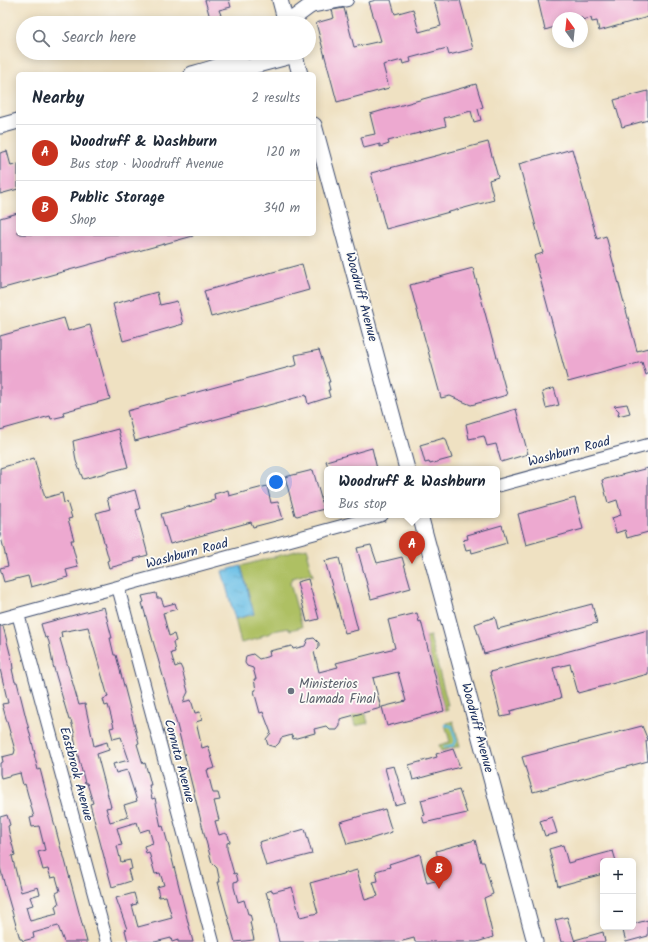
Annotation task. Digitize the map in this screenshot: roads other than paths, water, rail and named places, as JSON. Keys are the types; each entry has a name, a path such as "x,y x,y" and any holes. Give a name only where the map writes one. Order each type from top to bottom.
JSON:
{"main road":[{"path":"280,0 285,16"},
{"path":"296,16 314,3"},
{"path":"200,72 232,60"},
{"path":"209,70 231,72 274,60"},
{"path":"296,60 300,72"},
{"path":"0,126 16,122"},
{"name":"Woodruff Avenue","path":"316,132 407,466"},
{"name":"Woodruff Avenue","path":"421,518 535,942"}],"street":[{"path":"314,3 347,0"},
{"name":"Washburn Road","path":"500,485 648,445"},
{"name":"Washburn Road","path":"0,619 371,518"},
{"name":"Cornuta Avenue","path":"118,587 213,942"},
{"name":"Eastbrook Avenue","path":"18,614 107,942"}],"water":[{"path":"241,566 254,614 235,619 222,571"}],"waterway":[{"path":"444,747 454,745 456,741 452,726 445,725"}],"place":[{"name":"Woodruff & Washburn","path":"412,564"},
{"name":"Ministerios Llamada Final","path":"291,691"},
{"name":"Public Storage","path":"439,889"}]}
